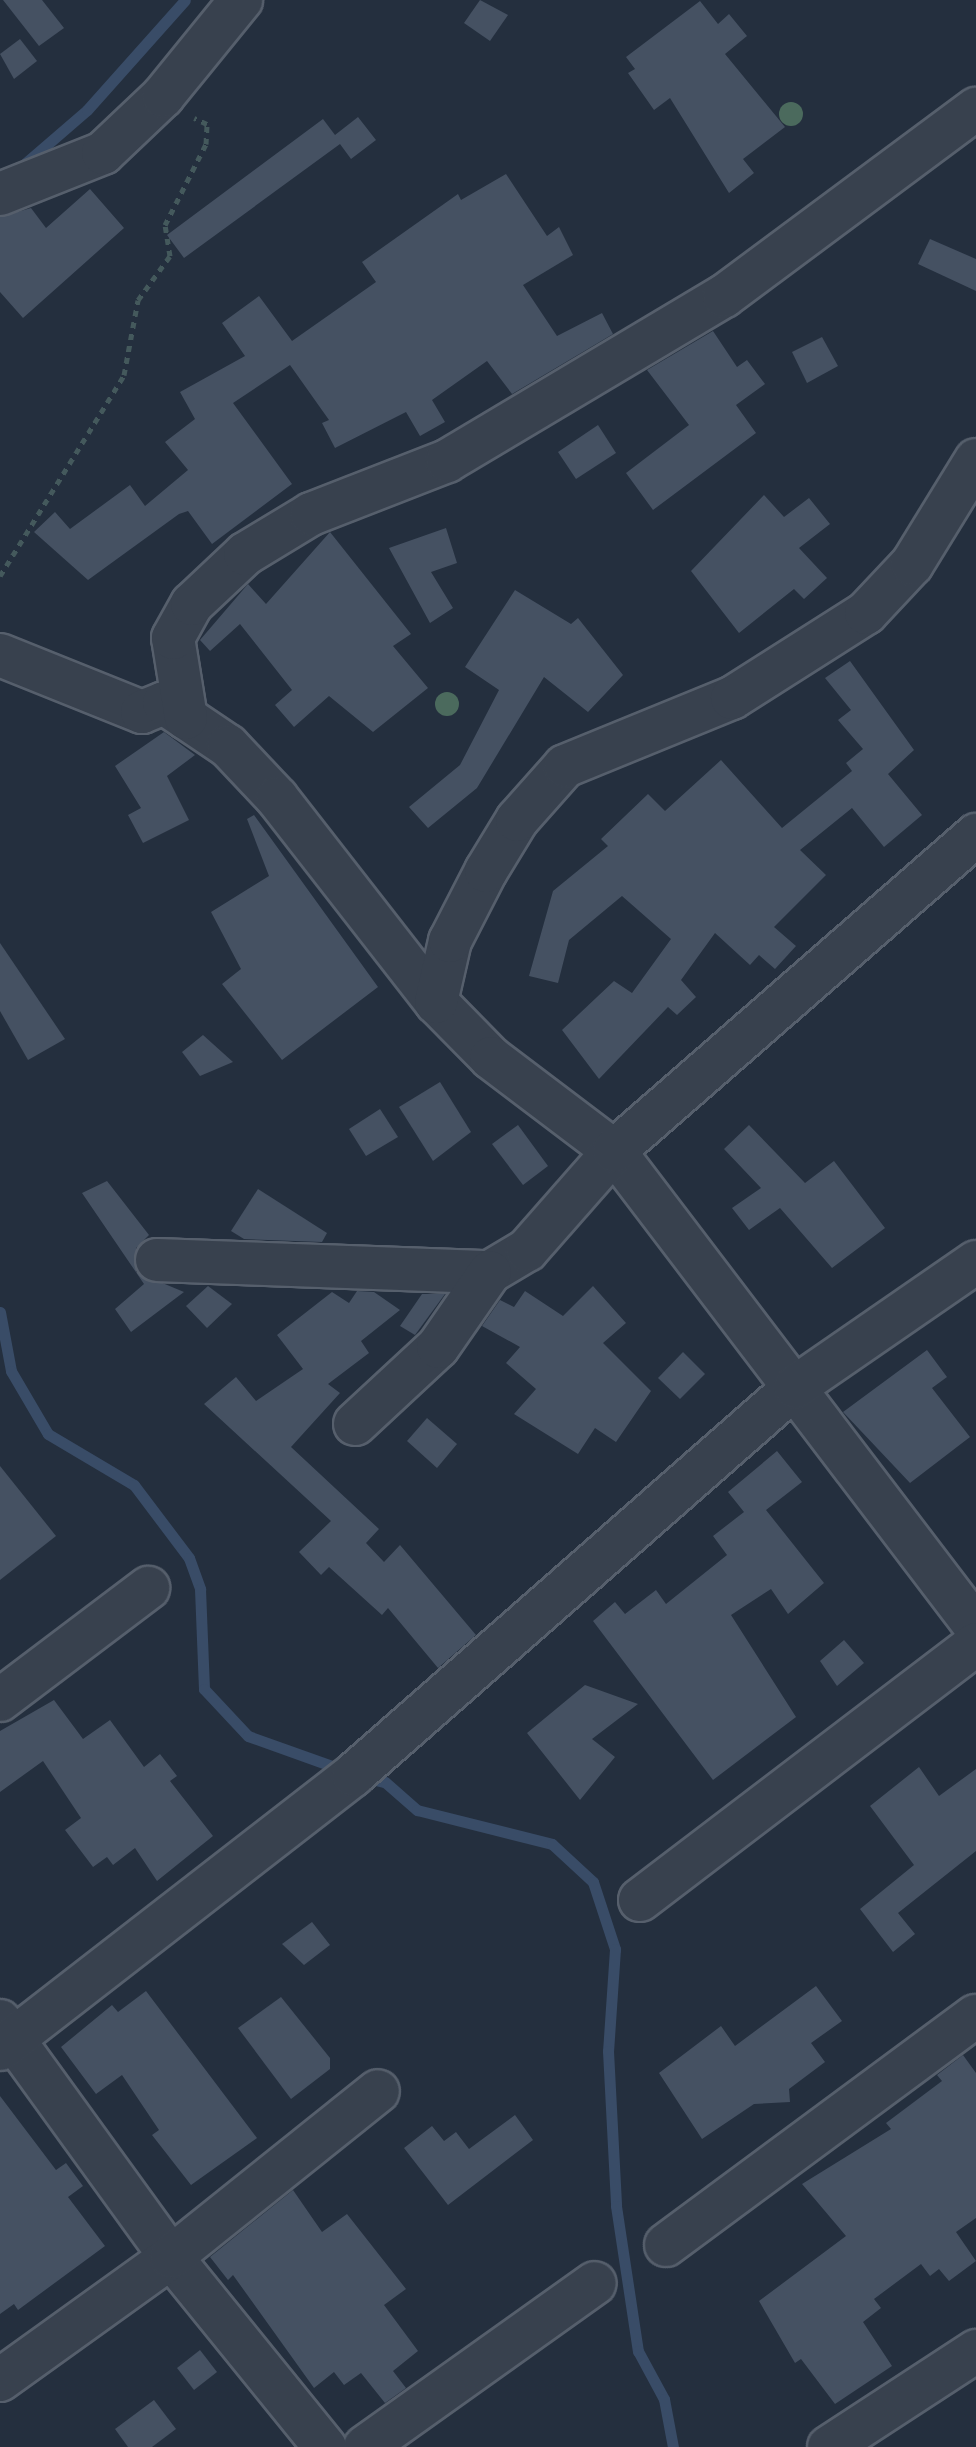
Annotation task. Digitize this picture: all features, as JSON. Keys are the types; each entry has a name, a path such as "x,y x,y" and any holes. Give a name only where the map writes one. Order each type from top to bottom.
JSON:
{"street":[{"path":"0,194 103,153 163,96 241,0"},
{"path":"186,718 173,638 192,604 245,554 311,514 447,461 724,296 976,109"},
{"path":"436,1002 450,941 486,871 517,820 565,766 732,698 866,613 912,564 976,460"},
{"path":"0,655 142,712 164,703 228,746 277,798 436,1002 491,1058 614,1151 976,1627"},
{"path":"355,1424 438,1347 490,1272 563,1216 614,1151 976,835"},
{"path":"157,1260 490,1272"},
{"path":"325,2447 171,2257 5,2036 353,1775 795,1387 976,1262"},
{"path":"0,1700 148,1588"},
{"path":"640,1900 976,1644"},
{"path":"666,2245 976,2016"},
{"path":"0,2380 171,2257 378,2091"},
{"path":"365,2447 595,2283"},
{"path":"829,2447 976,2351"}],"path":[{"path":"0,576 124,375 138,300 170,256 165,225 200,163 209,130 163,96"}],"building":[{"path":"3,0 42,0 64,28 39,46"},
{"path":"480,0 508,15 490,41 464,23"},
{"path":"700,1 718,24 729,14 747,36 725,54 785,127 743,159 754,173 729,193 670,98 654,110 628,73 635,69 626,57"},
{"path":"20,39 37,61 14,79 0,54"},
{"path":"358,117 376,140 351,159 340,144 184,258 167,235 323,119 335,135"},
{"path":"506,174 547,236 559,227 573,255 523,285 557,336 602,313 613,334 512,394 487,361 432,400 445,422 420,436 406,412 335,448 322,423 329,420 290,365 233,403 292,484 212,544 188,511 179,514 88,580 34,532 55,512 70,529 130,485 145,506 188,470 165,442 195,419 180,392 245,356 222,323 259,296 292,341 376,282 362,262 458,194 461,200"},
{"path":"90,189 124,228 23,318 0,292 0,217 31,208 46,228"},
{"path":"930,239 976,259 976,291 918,264"},
{"path":"713,331 737,367 747,360 765,384 736,405 756,433 653,510 626,473 689,425 647,370"},
{"path":"822,337 838,366 807,383 792,352"},
{"path":"598,425 616,453 576,479 558,452"},
{"path":"764,495 784,517 809,498 830,524 799,548 827,578 804,599 794,589 739,633 691,571"},
{"path":"446,528 457,563 431,572 453,608 430,623 389,548"},
{"path":"330,532 411,634 393,646 428,688 373,732 329,696 294,727 275,705 292,690 240,624 210,651 200,640 248,584 266,604"},
{"path":"515,590 571,624 578,618 623,675 588,712 544,677 477,788 428,828 409,807 460,765 499,690 465,667"},
{"path":"850,661 914,750 888,774 922,815 884,847 852,808 800,850 826,875 774,927 796,946 775,969 759,955 750,965 715,933 681,980 696,997 677,1015 668,1007 599,1079 562,1030 614,981 632,993 671,939 622,896 569,940 558,983 529,976 553,891 608,846 601,839 648,794 665,811 721,760 782,828 852,771 846,763 863,749 838,720 851,710 825,678"},
{"path":"164,732 195,755 167,776 189,820 143,843 128,815 141,808 115,766"},
{"path":"254,815 378,987 282,1060 222,984 241,969 211,912 269,876 247,819"},
{"path":"0,943 65,1039 28,1060 0,1011"},
{"path":"203,1035 233,1062 200,1076 182,1052"},
{"path":"440,1082 471,1132 433,1161 399,1107"},
{"path":"380,1109 398,1137 366,1156 349,1129"},
{"path":"518,1125 548,1166 523,1185 492,1144"},
{"path":"749,1125 805,1183 834,1161 885,1228 832,1268 780,1208 749,1230 732,1208 761,1188 724,1149"},
{"path":"107,1181 149,1235 136,1248 136,1272 184,1292 131,1332 115,1309 144,1284 82,1193"},
{"path":"258,1189 327,1233 322,1242 244,1239 231,1231"},
{"path":"208,1286 232,1304 207,1328 186,1306"},
{"path":"593,1286 626,1323 603,1343 651,1391 616,1442 595,1428 578,1454 514,1414 536,1389 506,1363 520,1347 482,1326 500,1300 514,1307 525,1291 563,1316"},
{"path":"357,1291 374,1292 400,1310 361,1341 369,1353 328,1384 340,1393 291,1447 379,1529 366,1543 384,1562 400,1545 476,1635 438,1668 388,1608 382,1615 329,1567 321,1575 299,1552 331,1521 204,1404 236,1377 256,1401 303,1369 277,1335 332,1292 349,1303"},
{"path":"422,1294 445,1294 415,1335 400,1326"},
{"path":"927,1350 947,1377 932,1388 970,1437 910,1483 843,1412"},
{"path":"683,1352 705,1374 680,1399 658,1378"},
{"path":"427,1418 457,1444 437,1468 407,1441"},
{"path":"777,1451 802,1482 766,1510 824,1583 788,1614 771,1589 731,1615 796,1717 713,1780 593,1621 615,1602 625,1614 656,1590 666,1604 727,1555 713,1536 744,1512 728,1492"},
{"path":"0,1466 56,1536 0,1580"},
{"path":"844,1640 864,1663 837,1686 820,1661"},
{"path":"585,1685 638,1704 592,1739 615,1757 580,1800 527,1733"},
{"path":"54,1700 83,1739 110,1720 144,1767 160,1754 177,1776 170,1781 213,1836 157,1881 135,1848 113,1865 107,1857 93,1867 65,1830 81,1818 43,1761 0,1792 0,1731"},
{"path":"919,1767 939,1796 976,1769 976,1851 898,1913 915,1934 893,1952 860,1909 914,1865 870,1806"},
{"path":"312,1922 330,1945 304,1965 282,1944"},
{"path":"816,1986 842,2021 811,2043 825,2062 789,2089 790,2102 754,2104 702,2139 659,2073 721,2026 735,2046"},
{"path":"146,1991 257,2138 191,2185 152,2135 159,2130 122,2075 96,2094 61,2047 112,2005 118,2012"},
{"path":"281,1997 330,2058 330,2069 291,2099 238,2028"},
{"path":"963,2055 976,2073 976,2218 956,2232 976,2261 949,2281 939,2269 930,2276 921,2264 874,2299 881,2308 863,2322 892,2366 835,2404 801,2359 795,2363 759,2301 846,2236 802,2184 891,2129 886,2123 942,2081 937,2075"},
{"path":"0,2096 56,2170 66,2163 83,2186 68,2197 105,2246 18,2310 14,2304 0,2314"},
{"path":"515,2115 533,2140 448,2205 404,2148 432,2126 444,2141 456,2132 469,2149"},
{"path":"293,2190 322,2232 347,2214 406,2289 384,2305 418,2351 393,2371 406,2388 385,2403 361,2373 344,2385 334,2372 314,2388 233,2275 228,2280 210,2257"},
{"path":"200,2350 217,2372 194,2390 177,2368"},
{"path":"154,2400 176,2429 152,2447 128,2447 115,2429"}],"waterway":[{"path":"21,167 87,110 185,0"},
{"path":"0,1312 11,1371 48,1434 134,1485 189,1558 200,1589 204,1689 248,1736 343,1770"},
{"path":"367,1778 385,1782 417,1810 552,1844 593,1882 615,1949 608,2051 616,2206 638,2351 664,2399 673,2447"}]}
